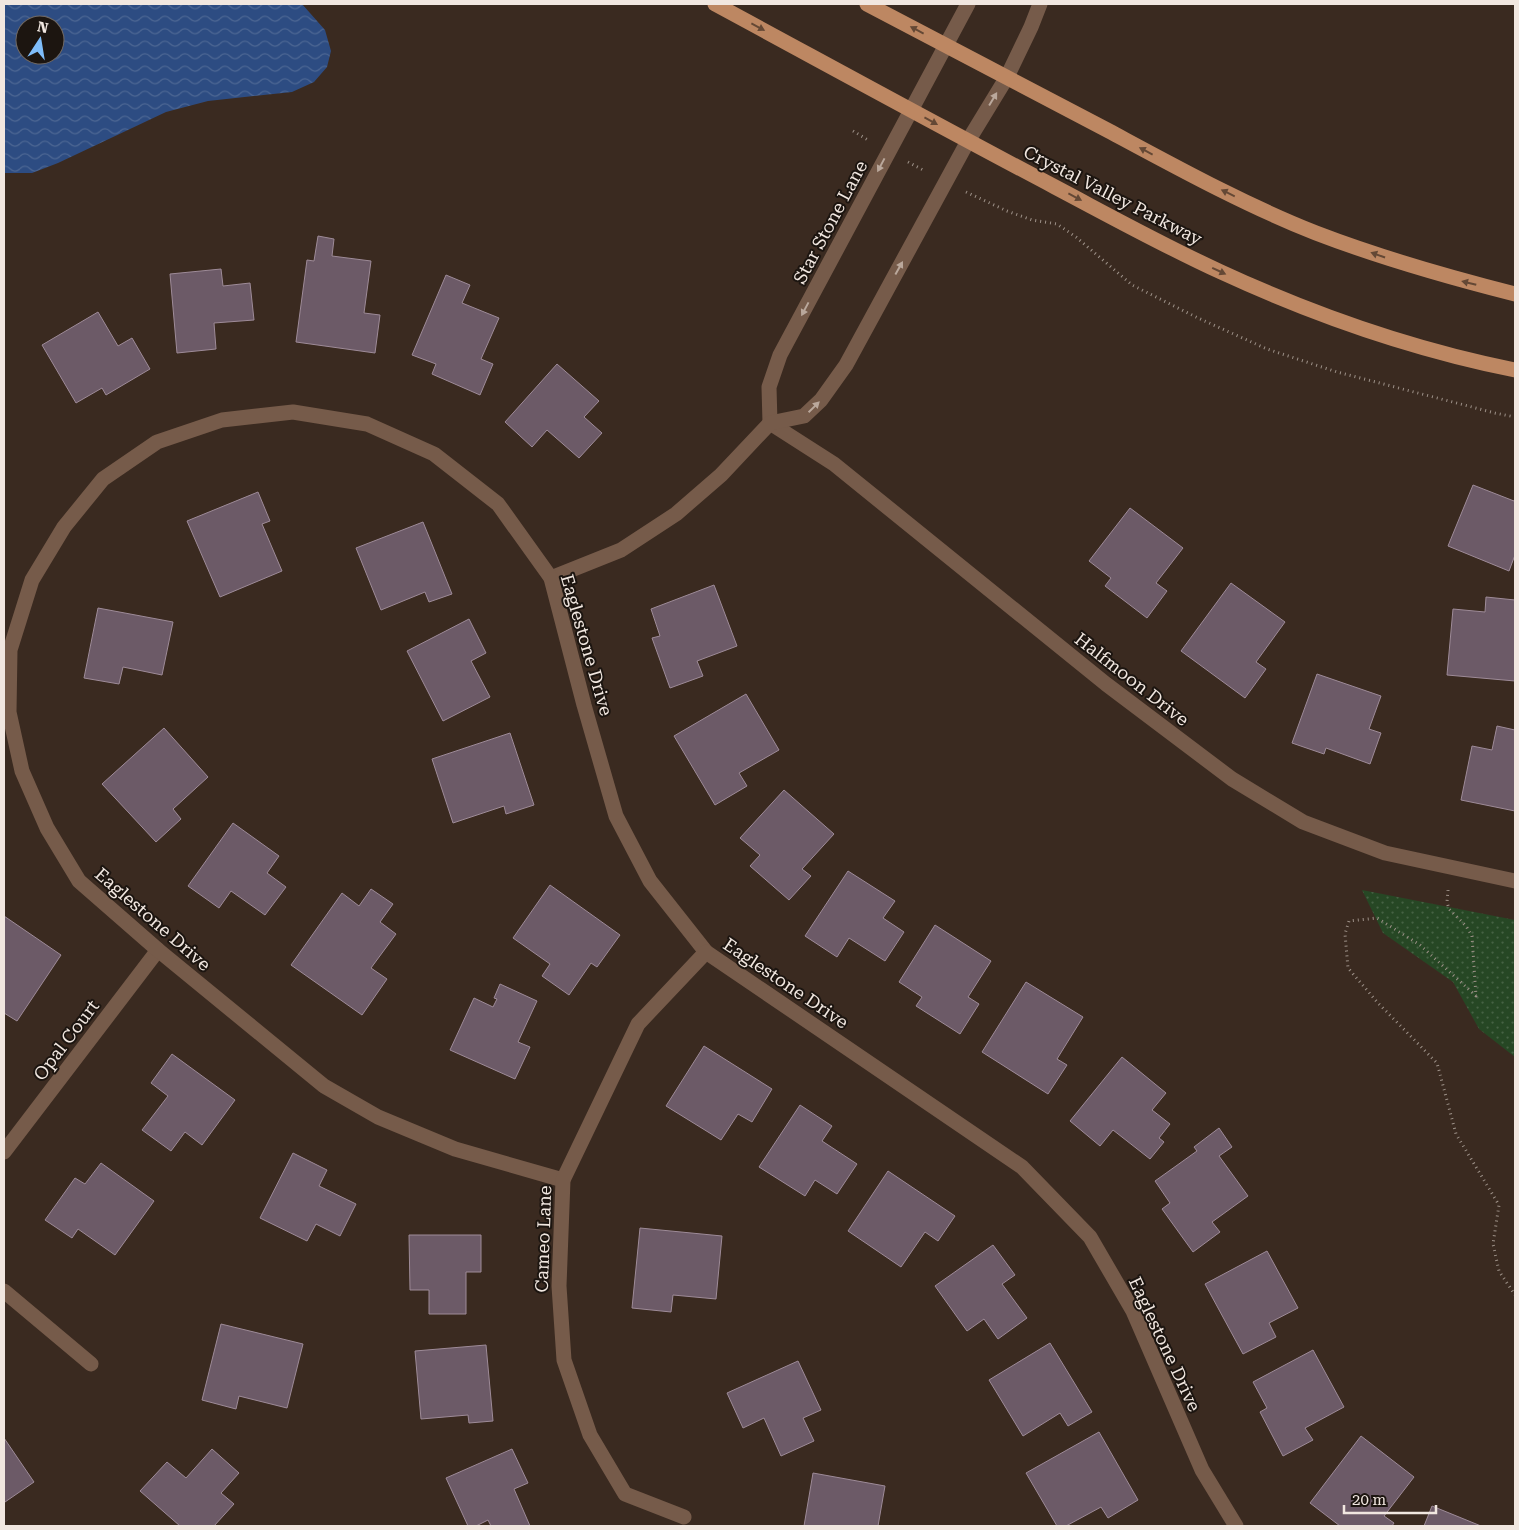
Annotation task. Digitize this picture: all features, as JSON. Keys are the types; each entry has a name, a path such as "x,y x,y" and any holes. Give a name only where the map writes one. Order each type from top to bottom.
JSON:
{"main road":[{"name":"Crystal Valley Parkway","path":"715,4 968,141 1155,240 1220,272 1287,301 1359,327 1436,350 1515,370"},
{"path":"868,4 1189,174 1252,205 1315,232 1382,257 1515,294"}],"street":[{"name":"Star Stone Lane","path":"770,423 768,387 780,355 968,4"},
{"path":"551,578 621,550 676,514 721,475 770,423 804,416 821,400 846,365 968,141 1007,77 1040,4"},
{"name":"Eaglestone Drive","path":"562,1180 455,1149 370,1113 324,1086 158,950 79,881 46,828 22,771 9,712 10,650 32,580 64,527 103,479 157,442 222,420 293,412 366,424 434,454 498,504 551,578 584,705 616,816 650,881 706,952 1022,1167 1090,1238 1133,1311 1202,1470 1236,1526"},
{"name":"Halfmoon Drive","path":"770,423 834,464 1106,684 1232,780 1303,822 1385,853 1515,881"},
{"name":"Opal Court","path":"4,1152 158,950"},
{"name":"Cameo Lane","path":"684,1517 625,1494 590,1435 564,1360 559,1286 562,1180 638,1024 706,952"},
{"path":"4,1291 91,1364"}],"path":[{"path":"853,131 946,182 1007,211 1032,220 1057,224 1076,237 1132,285 1198,318 1268,349 1337,372 1515,417"},
{"path":"1450,867 1447,902 1449,909 1466,926 1472,936 1476,996 1420,945 1377,918 1349,921 1345,934 1348,968 1437,1063 1456,1134 1499,1205 1493,1244 1499,1271 1515,1295"}],"green space":[{"path":"1362,890 1515,920 1515,1057 1479,1029 1453,982 1383,933"}],"water":[{"path":"4,4 302,4 325,30 331,51 327,67 314,82 292,92 208,101 166,112 58,163 32,173 4,173"}],"building":[{"path":"318,236 334,239 332,256 371,261 364,313 380,315 375,353 296,342 307,260 314,261"},
{"path":"221,269 223,286 250,283 254,320 214,323 216,349 177,353 170,274"},
{"path":"446,275 470,285 462,303 499,318 481,359 493,364 480,395 432,374 436,364 412,355"},
{"path":"98,312 118,346 132,338 150,369 106,395 102,388 76,403 42,345"},
{"path":"557,364 599,401 584,417 602,433 579,458 547,430 532,447 505,422"},
{"path":"1473,485 1514,501 1515,498 1515,555 1509,571 1448,546"},
{"path":"258,492 270,521 262,524 282,571 220,597 187,521"},
{"path":"1130,508 1183,548 1156,583 1167,591 1147,618 1105,586 1111,578 1089,561"},
{"path":"423,522 452,594 429,602 425,592 381,610 356,548"},
{"path":"1231,583 1285,622 1256,662 1266,669 1245,698 1181,651"},
{"path":"714,585 737,646 697,661 703,676 670,688 652,638 660,636 651,609"},
{"path":"1486,597 1515,600 1515,681 1447,675 1453,609 1485,612"},
{"path":"98,608 173,622 162,675 123,667 119,684 84,678"},
{"path":"469,619 486,653 471,661 490,697 443,721 407,651"},
{"path":"1317,674 1381,696 1369,729 1381,733 1370,764 1326,748 1324,754 1292,743"},
{"path":"746,694 779,750 739,773 747,786 715,805 674,736"},
{"path":"1497,726 1515,730 1515,811 1461,800 1472,746 1492,750"},
{"path":"164,728 208,777 173,809 181,819 156,842 102,784"},
{"path":"510,733 534,805 506,814 504,806 453,823 432,759"},
{"path":"784,790 834,834 802,869 811,876 789,900 750,866 760,855 740,838"},
{"path":"233,823 279,856 267,873 286,887 265,915 231,891 219,908 188,886"},
{"path":"848,871 895,901 883,918 904,932 885,961 849,938 837,957 805,936"},
{"path":"550,885 620,935 597,967 591,963 569,995 542,976 550,964 513,938"},
{"path":"371,889 393,904 380,922 396,934 371,968 387,979 362,1015 291,965 342,893 359,906"},
{"path":"4,916 61,955 17,1021 4,1013"},
{"path":"935,925 991,961 968,997 979,1004 960,1034 916,1006 922,997 899,982"},
{"path":"1026,982 1083,1017 1057,1059 1067,1065 1048,1094 982,1052"},
{"path":"500,984 537,1001 518,1042 530,1047 515,1079 450,1050 474,998 493,1007 497,999 494,998"},
{"path":"704,1046 772,1089 752,1122 738,1114 721,1140 666,1106"},
{"path":"172,1054 235,1100 202,1145 185,1132 171,1151 142,1130 168,1096 151,1083"},
{"path":"1122,1057 1166,1093 1152,1110 1170,1124 1159,1138 1164,1142 1150,1159 1113,1130 1100,1146 1070,1121"},
{"path":"800,1105 832,1126 822,1141 857,1164 837,1194 815,1180 805,1196 759,1167"},
{"path":"1219,1128 1232,1147 1219,1156 1248,1196 1212,1222 1220,1232 1193,1252 1162,1209 1170,1203 1155,1181 1197,1151 1194,1147"},
{"path":"293,1153 327,1170 319,1186 356,1204 340,1236 316,1224 307,1241 260,1218"},
{"path":"101,1163 154,1201 115,1255 78,1229 72,1238 45,1220 75,1178 85,1184"},
{"path":"888,1171 955,1216 938,1241 925,1232 901,1267 848,1231"},
{"path":"640,1228 722,1236 716,1299 673,1295 671,1312 632,1308"},
{"path":"409,1235 481,1235 481,1272 466,1272 466,1314 429,1314 429,1290 410,1290"},
{"path":"993,1245 1015,1275 1002,1284 1027,1318 998,1339 984,1319 967,1331 935,1286"},
{"path":"1267,1251 1298,1308 1269,1323 1276,1337 1243,1354 1205,1284"},
{"path":"221,1324 303,1344 287,1408 239,1396 236,1409 202,1400"},
{"path":"1050,1343 1092,1412 1068,1426 1060,1413 1023,1436 989,1380"},
{"path":"486,1345 493,1421 469,1423 468,1415 421,1419 415,1351"},
{"path":"1313,1350 1344,1407 1305,1428 1313,1440 1283,1456 1260,1412 1267,1408 1253,1382"},
{"path":"798,1361 821,1410 803,1418 814,1441 781,1456 764,1418 743,1428 727,1393"},
{"path":"1099,1432 1138,1500 1108,1518 1101,1507 1066,1526 1057,1526 1026,1473"},
{"path":"1361,1436 1414,1477 1384,1516 1394,1523 1392,1526 1340,1526 1310,1503"},
{"path":"4,1438 34,1482 5,1502 4,1501"},
{"path":"212,1449 239,1473 221,1493 234,1504 214,1526 180,1526 140,1491 167,1462 186,1478"},
{"path":"512,1449 528,1483 514,1489 530,1526 491,1526 488,1520 476,1526 468,1526 446,1478"},
{"path":"813,1473 885,1486 878,1526 804,1526"},
{"path":"1432,1506 1481,1526 1424,1526"}]}
